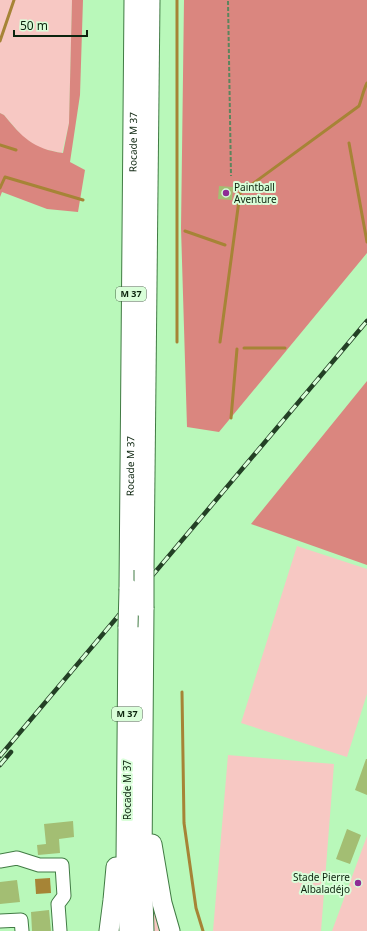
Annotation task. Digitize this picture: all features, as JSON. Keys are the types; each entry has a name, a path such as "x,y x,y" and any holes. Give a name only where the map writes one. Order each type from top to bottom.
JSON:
{"highway":[{"name":"Rocade M 37","path":"129,931 126,801 134,0"},
{"name":"Rocade M 37","path":"144,931 142,774 150,0"},
{"path":"142,774 156,876 170,931"},
{"path":"108,931 113,900 116,853 126,801"}],"lane":[{"path":"0,861 17,858 39,865 62,865 64,896 58,904 60,931"},
{"path":"0,921 21,920 22,931"}],"path":[{"path":"228,1 231,176"}],"shaded area":[{"path":"0,0 72,0 69,123 62,153 39,148 23,137 4,115 0,113"},
{"path":"72,0 83,0 80,95 70,162 85,170 78,212 47,209 2,192 0,197 0,113 4,115 29,141 44,148 63,153 69,123"},
{"path":"184,0 367,0 367,253 219,432 187,427 181,228"},
{"path":"367,381 367,565 251,524"},
{"path":"297,546 367,569 367,694 347,757 241,723"},
{"path":"228,755 334,764 321,931 213,931"},
{"name":"Stade Pierre Albaladéjo","path":"367,836 367,931 332,931"},
{"path":"50,878 51,893 36,894 35,879"},
{"path":"151,883 166,931 153,931"}],"building":[{"name":"Paintball Aventure","path":"219,186 233,187 232,200 218,199"},
{"path":"367,759 367,795 355,790"},
{"path":"73,821 74,837 59,839 60,853 38,855 37,845 46,844 44,824"},
{"path":"347,829 361,835 350,864 336,859"},
{"path":"17,880 20,902 0,904 0,882"},
{"path":"49,910 51,931 32,931 31,912"}],"waterway":[{"path":"0,41 14,0"},
{"path":"177,0 177,342"},
{"path":"220,342 240,193 359,106 367,83"},
{"path":"349,143 367,242"},
{"path":"0,145 16,150"},
{"path":"0,188 5,177 83,200"},
{"path":"185,231 225,245"},
{"path":"244,348 285,348"},
{"path":"231,418 237,349"},
{"path":"182,692 184,823 196,908 203,931"}],"railway":[{"path":"0,756 367,321"},
{"path":"0,765 11,752"}],"place":[{"name":"Paintball Aventure","path":"226,193"},
{"name":"Stade Pierre Albaladéjo","path":"358,883"}]}
